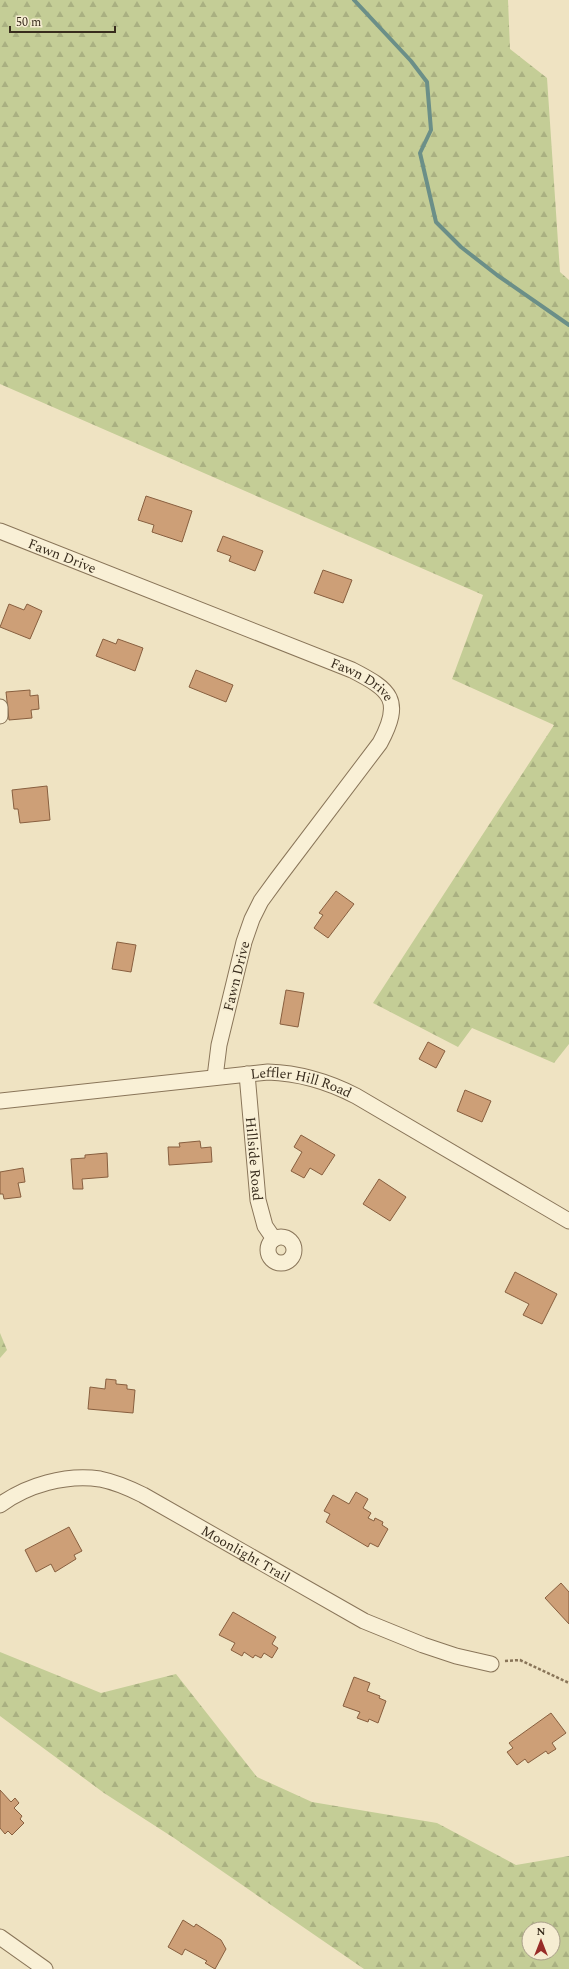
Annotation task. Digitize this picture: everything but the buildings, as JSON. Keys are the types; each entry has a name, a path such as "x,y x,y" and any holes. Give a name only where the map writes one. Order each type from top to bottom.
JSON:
{"street":[{"name":"Fawn Drive","path":"0,531 352,670 384,689 392,701 392,713 388,729 380,743 277,879 252,919 244,942 219,1045 215,1077"},
{"path":"0,707 0,716"},
{"name":"Leffler Hill Road","path":"0,1101 248,1074 290,1073 312,1077 334,1085 356,1096 569,1221"},
{"name":"Hillside Road","path":"248,1074 258,1200 265,1226 274,1239"},
{"name":"Moonlight Trail","path":"0,1504 29,1488 54,1481 75,1478 99,1479 120,1484 143,1494 364,1621 423,1645 456,1656 491,1664"},
{"path":"0,1936 45,1969"}],"path":[{"path":"491,1664 520,1660 569,1683"}],"green space":[{"path":"0,0 508,0 510,49 547,78 560,272 569,280 569,1044 554,1063 472,1028 458,1047 373,1003 554,725 452,679 483,595 0,384"},
{"path":"0,1333 7,1350 0,1358"},
{"path":"0,1652 101,1693 176,1674 257,1777 312,1802 437,1823 516,1865 569,1856 569,1969 364,1969 174,1838 104,1793 0,1716"}],"waterway":[{"path":"354,0 411,61 427,82 431,130 420,153 436,222 461,247 497,275 569,325"}]}
